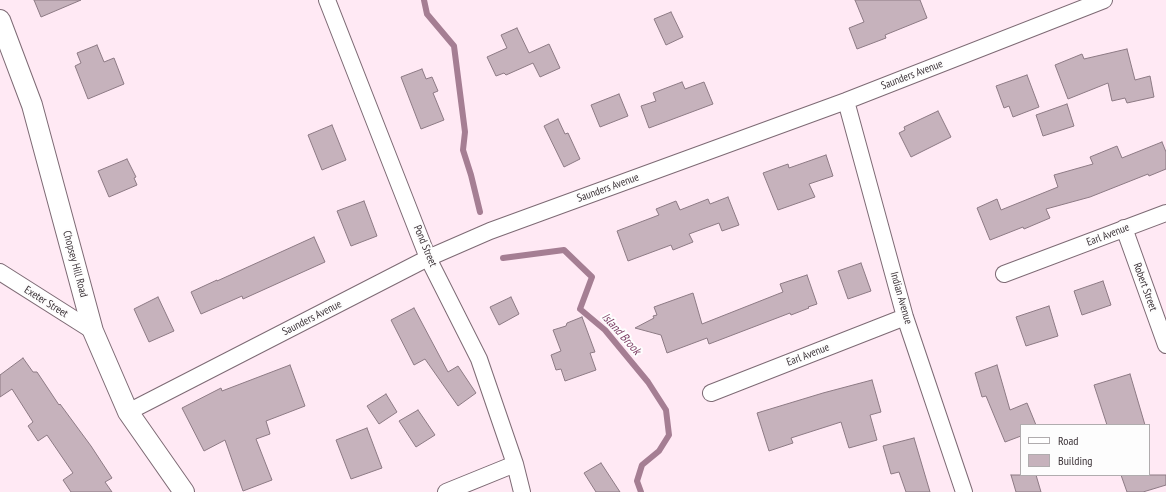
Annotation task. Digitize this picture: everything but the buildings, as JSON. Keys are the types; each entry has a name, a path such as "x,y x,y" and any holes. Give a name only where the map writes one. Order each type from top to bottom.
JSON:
{"street":[{"name":"Pond Street","path":"327,0 428,258 479,359 515,464 522,492"},
{"name":"Saunders Avenue","path":"128,412 428,258 537,214 846,101 1104,0"},
{"name":"Chopsey Hill Road","path":"0,20 32,105 93,331 128,412 184,492"},
{"name":"Indian Avenue","path":"846,101 905,317 964,492"},
{"name":"Earl Avenue","path":"1004,274 1166,213"},
{"name":"Robert Street","path":"1124,228 1166,345"},
{"name":"Exeter Street","path":"0,272 93,331"},
{"name":"Earl Avenue","path":"711,393 905,317"},
{"path":"446,492 515,464"}],"waterway":[{"name":"Island Brook","path":"424,0 427,14 454,46 465,132 463,150 480,212"},
{"name":"Island Brook","path":"503,258 564,250 592,277 580,309 605,330 648,382 666,410 669,435 659,451 642,465 637,481 641,492"}]}
